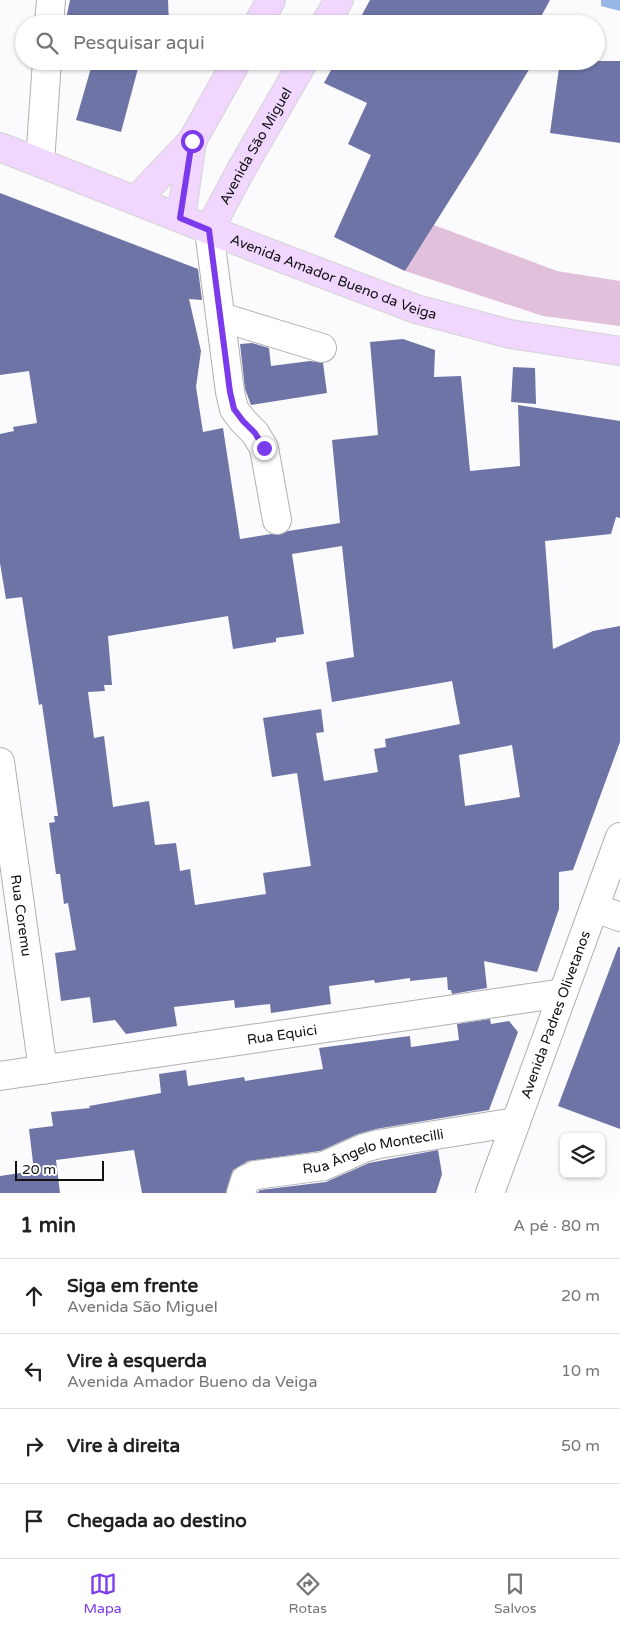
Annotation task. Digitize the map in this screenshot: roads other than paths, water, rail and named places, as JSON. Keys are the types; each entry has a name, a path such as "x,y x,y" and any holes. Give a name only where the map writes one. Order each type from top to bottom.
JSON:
{"main road":[{"path":"263,15 271,0"},
{"path":"330,15 339,0"},
{"path":"136,200 192,141 232,70"},
{"name":"Avenida São Miguel","path":"209,230 242,168 299,70"},
{"path":"180,218 192,141"},
{"name":"Avenida Amador Bueno da Veiga","path":"0,147 416,310 510,334 620,351"}],"street":[{"path":"49,15 50,0"},
{"path":"40,162 46,70"},
{"path":"209,230 230,392 234,409 255,433 264,448 277,520"},
{"path":"220,317 322,348"},
{"name":"Rua Coremu","path":"0,762 43,1070"},
{"name":"Avenida Padres Olivetanos","path":"490,1193 620,837"},
{"path":"595,908 620,917"},
{"name":"Rua Equici","path":"0,1076 563,993"},
{"name":"Rua Ângelo Montecilli","path":"241,1193 245,1180 255,1175 324,1166 364,1148 379,1144 516,1122"}],"water":[{"path":"601,0 620,0 620,11 601,6"}]}
